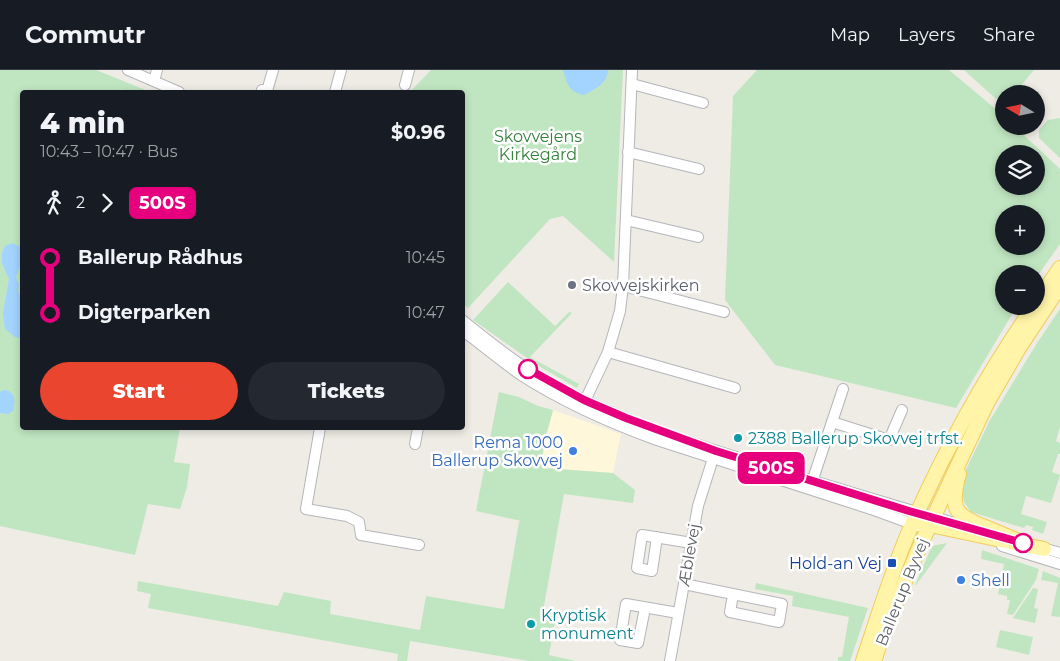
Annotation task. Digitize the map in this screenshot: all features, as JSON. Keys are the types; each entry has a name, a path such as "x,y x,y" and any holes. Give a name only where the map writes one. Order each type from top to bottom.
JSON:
{"main road":[{"path":"1045,290 1060,268"},
{"name":"Ballerup Byvej","path":"874,661 891,615 930,524 987,403 1015,355 1060,286"},
{"name":"Ballerup Byvej","path":"863,661 889,582 915,519 970,410 1028,315"},
{"path":"969,440 955,494 956,507 959,513 970,522 1021,542"},
{"path":"915,519 1044,549"}],"street":[{"path":"128,70 175,90"},
{"path":"154,80 157,70"},
{"path":"267,90 273,70"},
{"path":"336,90 341,70"},
{"path":"405,85 409,70"},
{"path":"583,404 608,352 620,311 623,286 632,70"},
{"path":"632,84 703,103"},
{"path":"628,152 699,169"},
{"path":"626,220 698,237"},
{"path":"623,286 724,312"},
{"path":"465,322 525,367 626,429 715,455 915,519"},
{"path":"465,332 521,374 583,404"},
{"path":"608,352 735,388"},
{"path":"811,485 843,389"},
{"path":"832,422 889,440 902,410"},
{"path":"320,430 306,509 347,516 359,522 361,535 419,545"},
{"path":"415,444 418,430"},
{"name":"Æblevej","path":"670,661 698,506 715,455"},
{"path":"930,524 1021,542 1060,553"},
{"path":"930,524 1060,564"},
{"path":"657,537 692,543"},
{"path":"684,584 782,604 778,622 730,612 733,595"},
{"path":"645,608 678,613"}],"shaded area":[{"path":"553,410 621,434 613,473 544,468 542,461"}],"green space":[{"path":"0,70 96,70 146,90 20,90 20,430 180,430 174,462 190,464 187,487 180,509 148,504 135,555 0,526"},
{"name":"Skovvejens Kirkegård","path":"431,70 623,70 614,262 563,216 550,219 468,308 465,306 465,90 412,90"},
{"path":"757,70 949,70 995,108 995,135 1024,135 1034,145 995,145 995,195 1045,195 1045,155 1060,169 1060,244 1045,265 995,265 995,315 1012,315 956,408 775,365 725,300 733,96"},
{"path":"964,70 1034,70 1022,85 995,85 995,98"},
{"path":"1060,118 1060,158 1039,138 1039,135 1045,135 1045,123 1048,120"},
{"path":"508,282 555,326 569,312 572,313 530,357 579,384 577,388 537,365 473,320"},
{"path":"1060,309 1060,427 1056,441 1060,443 1060,454 1058,454 1052,472 1060,475 1051,503 1026,496 1021,514 1047,522 1043,534 1032,530 1033,527 1026,525 1024,528 971,512 964,502 962,491 965,472 989,422"},
{"path":"499,392 519,397 538,406 553,410 544,446 544,468 613,473 635,490 633,503 564,494 542,617 555,622 549,655 576,661 529,661 410,641 407,661 397,661 398,654 148,608 151,594 137,591 138,581 278,606 284,592 331,601 330,614 420,630 426,596 504,609 519,522 521,521 476,511"},
{"path":"947,543 916,585 915,585 932,546"},
{"path":"982,550 1039,569 1036,580 1013,615 1007,614 1010,600 1007,600 1007,596 998,594 1004,564 981,559"},
{"path":"1043,571 1060,578 1060,617 1051,616 1058,583 1041,580"},
{"path":"756,583 868,608 850,661 838,661 838,657 842,657 849,617 792,606 793,596 755,589"},
{"path":"1033,588 1038,589 1034,608 1038,609 1035,623 1013,618"},
{"path":"1000,630 1033,637 1029,655 996,647"}],"water":[{"path":"563,70 608,70 603,82 584,95 575,92 569,87"},
{"path":"12,243 20,247 20,265 16,277 20,296 20,338 15,337 5,329 3,313 9,279 2,263 2,253 5,246"},
{"path":"3,390 9,391 13,395 13,411 8,414 0,413 0,392"}],"bus line":[{"name":"500S","path":"528,369 584,400 642,425 716,451 909,511 1023,543"}],"place":[{"name":"Skovvejskirken","path":"572,285"},
{"name":"2388 Ballerup Skovvej trfst.","path":"738,438"},
{"name":"Rema 1000 Ballerup Skovvej","path":"573,451"},
{"name":"Hold-an Vej","path":"892,563"},
{"name":"Shell","path":"961,580"},
{"name":"Kryptisk monument","path":"531,624"}]}
